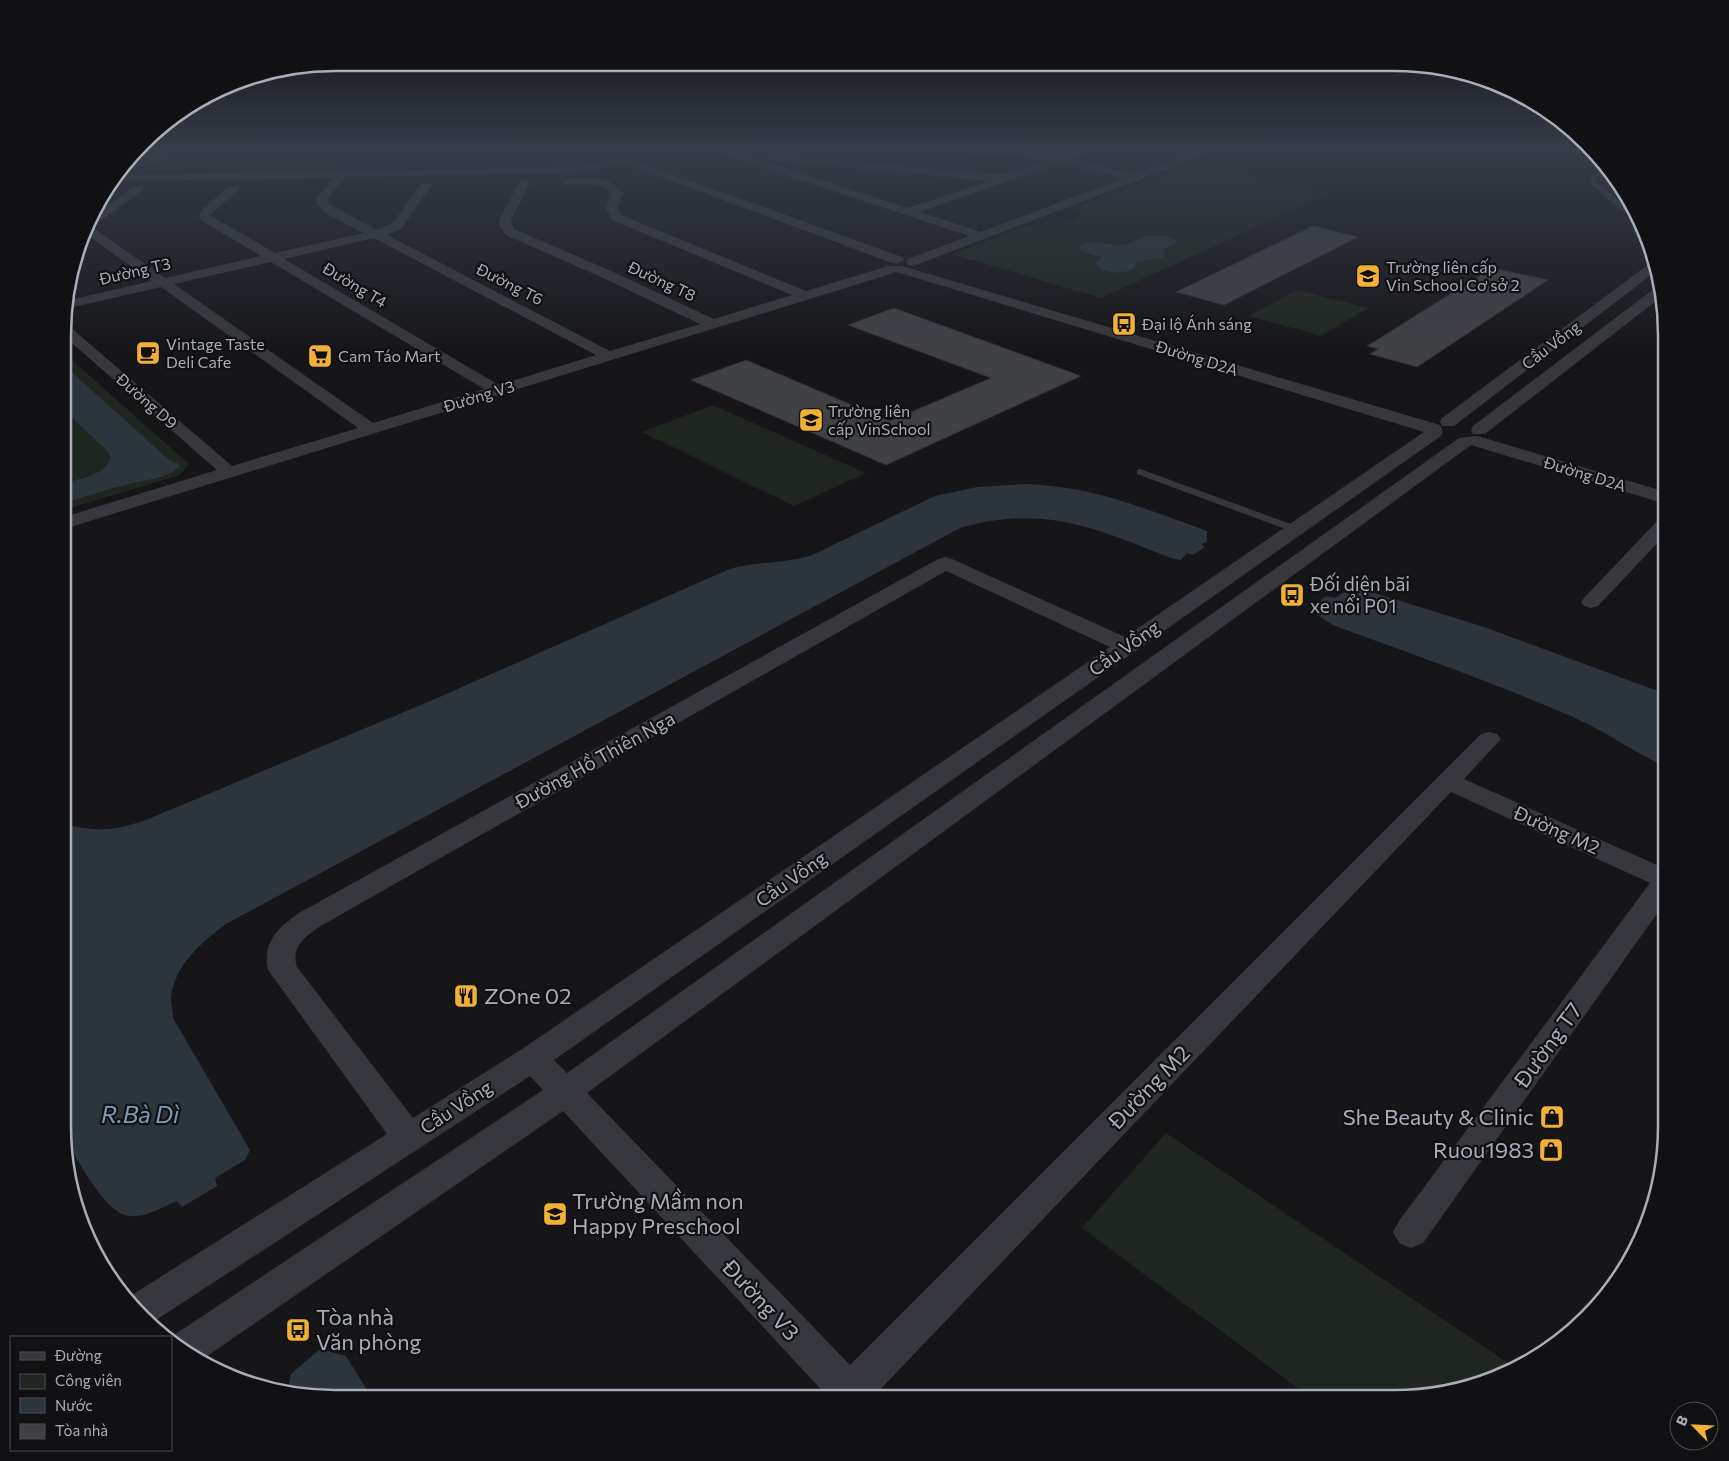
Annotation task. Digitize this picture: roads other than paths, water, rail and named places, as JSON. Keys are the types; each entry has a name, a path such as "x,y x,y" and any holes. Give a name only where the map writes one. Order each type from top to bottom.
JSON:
{"street":[{"name":"Đường T4","path":"207,217 497,390"},
{"name":"Đường T6","path":"343,217 609,356"},
{"name":"Đường T3","path":"74,303 376,235 397,226 404,217"},
{"name":"Đường T8","path":"506,217 506,228 510,232 606,274 712,324"},
{"path":"616,217 806,296"},
{"name":"Đường D2A","path":"762,217 902,265 1440,426 1449,439 1475,436 1658,486"},
{"name":"Đường D2A","path":"781,217 902,265"},
{"path":"924,217 981,236"},
{"name":"Đường V3","path":"71,521 806,296 902,265 1030,217"},
{"path":"92,233 371,429"},
{"name":"Cầu Vồng","path":"144,1308 533,1058 1295,530 1440,426 1650,270"},
{"name":"Cầu Vồng","path":"190,1346 565,1092 1475,436 1654,295"},
{"name":"Đường D9","path":"71,335 229,472"},
{"name":"Đường D2A","path":"1475,436 1658,495"},
{"path":"1591,602 1658,531"},
{"name":"Đường Hồ Thiên Nga","path":"410,1138 283,970 280,953 283,944 298,928 309,920 945,563 1127,646"},
{"name":"Đường M2","path":"858,1390 1489,738"},
{"name":"Đường M2","path":"1448,781 1658,876"},
{"name":"Đường T7","path":"1411,1232 1658,891"},
{"name":"Đường V3","path":"533,1058 846,1390"}],"lane":[{"path":"1140,472 1295,530"}],"water":[{"path":"1153,235 1170,237 1178,242 1163,250 1164,255 1162,258 1136,262 1135,268 1126,271 1109,272 1099,268 1096,264 1102,257 1085,253 1079,249 1082,245 1091,242 1125,245"},
{"path":"71,371 168,459 177,463 180,467 161,477 117,487 71,501 71,481 100,471 109,461 110,454 71,416"},
{"name":"R.Bà Dì","path":"1026,484 1074,489 1096,494 1140,507 1207,531 1207,542 1201,544 1205,547 1193,555 1187,553 1181,560 1093,529 1044,519 1018,518 990,521 960,528 226,924 199,947 183,965 173,986 171,1003 173,1018 250,1150 245,1160 215,1178 217,1186 182,1207 177,1201 148,1214 129,1216 119,1212 100,1194 82,1168 73,1151 72,1143 71,825 105,829 146,820 435,699 727,570 747,565 810,556 935,496 977,487"},
{"path":"1356,590 1375,593 1484,627 1658,691 1658,763 1575,718 1545,705 1333,625 1319,616 1323,607 1317,603 1326,596 1335,598 1342,593"},
{"path":"320,1349 346,1356 367,1390 335,1390 289,1386 291,1374"}],"place":[{"name":"Trường liên cấp Vin School Cơ sở 2","path":"1368,276"},
{"name":"Đại lộ Ánh sáng","path":"1124,324"},
{"name":"Vintage Taste Deli Cafe","path":"148,353"},
{"name":"Cam Táo Mart","path":"320,356"},
{"name":"Trường liên cấp VinSchool","path":"811,420"},
{"name":"Đối diện bãi xe nổi P01","path":"1292,595"},
{"name":"ZOne 02","path":"466,996"},
{"name":"She Beauty & Clinic","path":"1552,1117"},
{"name":"Ruou1983","path":"1551,1150"},
{"name":"Trường Mầm non Happy Preschool","path":"555,1214"},
{"name":"Tòa nhà Văn phòng","path":"298,1330"}]}
